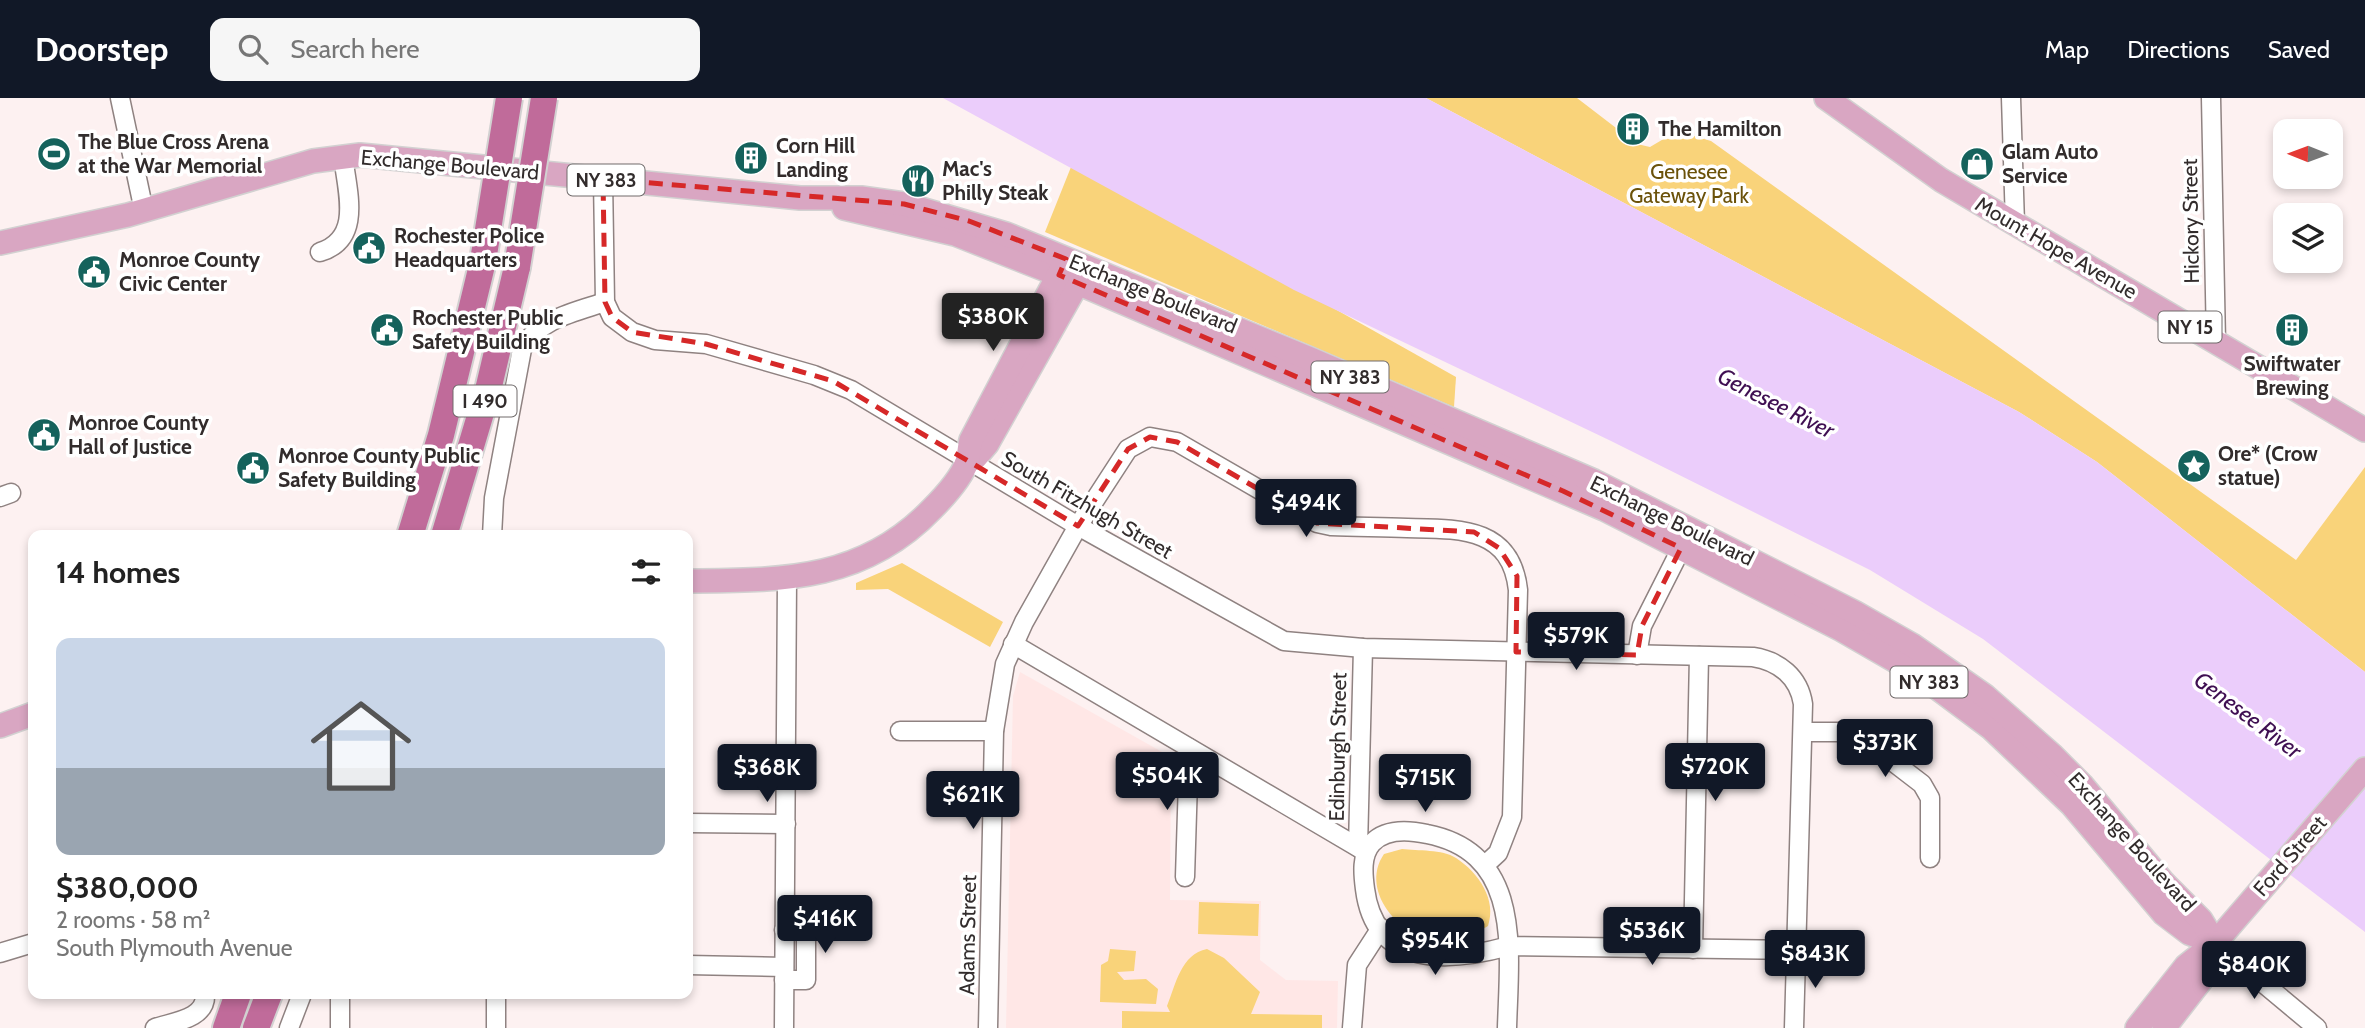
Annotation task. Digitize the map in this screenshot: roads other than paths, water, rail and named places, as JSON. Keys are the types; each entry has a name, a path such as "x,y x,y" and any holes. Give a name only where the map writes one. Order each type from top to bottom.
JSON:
{"highway":[{"name":"I 490","path":"412,530 457,371 483,261 509,98"},
{"name":"I 490","path":"446,530 489,386 517,267 544,98"},
{"path":"396,530 457,371"},
{"path":"226,1028 236,999"},
{"path":"256,1028 267,999"},
{"path":"269,1028 278,999"}],"main road":[{"name":"Mount Hope Avenue","path":"1826,98 1922,167 2365,430"},
{"name":"Exchange Boulevard","path":"0,243 37,233 67,231 144,211 313,160 343,156 380,156 800,198 861,198 911,205 969,220 1073,271 1573,495 1686,538 1883,627 1985,696 2036,739 2083,786 2156,874 2201,920 2215,943"},
{"name":"Exchange Boulevard","path":"0,260 38,247 67,231"},
{"path":"693,581 787,579 835,569 887,548 936,505 967,462 974,435 1073,271"},
{"name":"Exchange Boulevard","path":"1686,538 1882,652 1956,701 2009,744 2057,789 2130,877 2178,926 2215,943"},
{"path":"0,726 28,716"},
{"name":"Ford Street","path":"2137,1028 2190,962 2215,943 2365,769"},
{"name":"Ford Street","path":"2164,1028 2209,971 2215,943"}],"street":[{"path":"120,98 144,211"},
{"path":"2011,98 2015,224"},
{"name":"Hickory Street","path":"2211,98 2216,342"},
{"path":"320,252 338,244 348,230 343,156"},
{"path":"493,530 499,468 522,349 531,334 543,325 605,302 603,179"},
{"name":"South Fitzhugh Street","path":"605,302 612,317 632,332 655,340 706,344 833,381 1078,526 1284,641 1363,648 1753,657 1784,669 1795,681 1802,696 1794,1028"},
{"name":"Adams Street","path":"988,1028 994,731 1000,685 1013,644 1078,526 1128,449 1142,439 1169,439 1317,523 1332,526 1462,530 1488,539 1510,561 1517,576 1512,817 1498,853 1485,865"},
{"path":"1637,655 1642,626 1686,538"},
{"path":"784,1028 787,579"},
{"path":"1013,644 1362,850"},
{"name":"Edinburgh Street","path":"1362,850 1363,648"},
{"path":"1693,949 1699,656"},
{"path":"900,731 994,731"},
{"path":"1802,732 1839,732 1862,738 1925,787 1931,803 1930,859"},
{"path":"1185,877 1189,748"},
{"path":"693,823 786,824"},
{"path":"1362,850 1390,833 1412,831 1452,841 1485,865 1494,876 1502,896 1509,946 1507,1028"},
{"path":"1362,850 1366,896 1381,928 1401,946 1433,957 1469,956 1509,946 1797,950"},
{"path":"1352,1028 1357,965 1381,928"},
{"path":"693,965 784,973 806,980 806,930 785,930"},
{"path":"2215,943 2317,1028"},
{"path":"0,953 28,945"},
{"path":"155,1028 192,1016 205,999"},
{"path":"289,1028 300,999"},
{"path":"340,999 341,1028"},
{"path":"496,999 496,1028"}],"water":[{"name":"Genesee River","path":"943,98 1426,98 2019,412 2097,462 2365,672 2365,932 1983,639 1870,570 1609,440 1294,290"}],"place":[{"name":"The Hamilton","path":"1633,129"},
{"name":"The Blue Cross Arena at the War Memorial","path":"54,154"},
{"name":"Corn Hill Landing","path":"751,158"},
{"name":"Glam Auto Service","path":"1977,164"},
{"name":"Mac's Philly Steak","path":"918,181"},
{"name":"Rochester Police Headquarters","path":"369,248"},
{"name":"Monroe County Civic Center","path":"94,272"},
{"name":"Rochester Public Safety Building","path":"387,330"},
{"name":"Swiftwater Brewing","path":"2292,330"},
{"name":"Monroe County Hall of Justice","path":"44,435"},
{"name":"Ore* (Crow statue)","path":"2194,466"},
{"name":"Monroe County Public Safety Building","path":"253,468"}],"park label":[{"name":"Genesee Gateway Park","path":"1689,184"}]}
